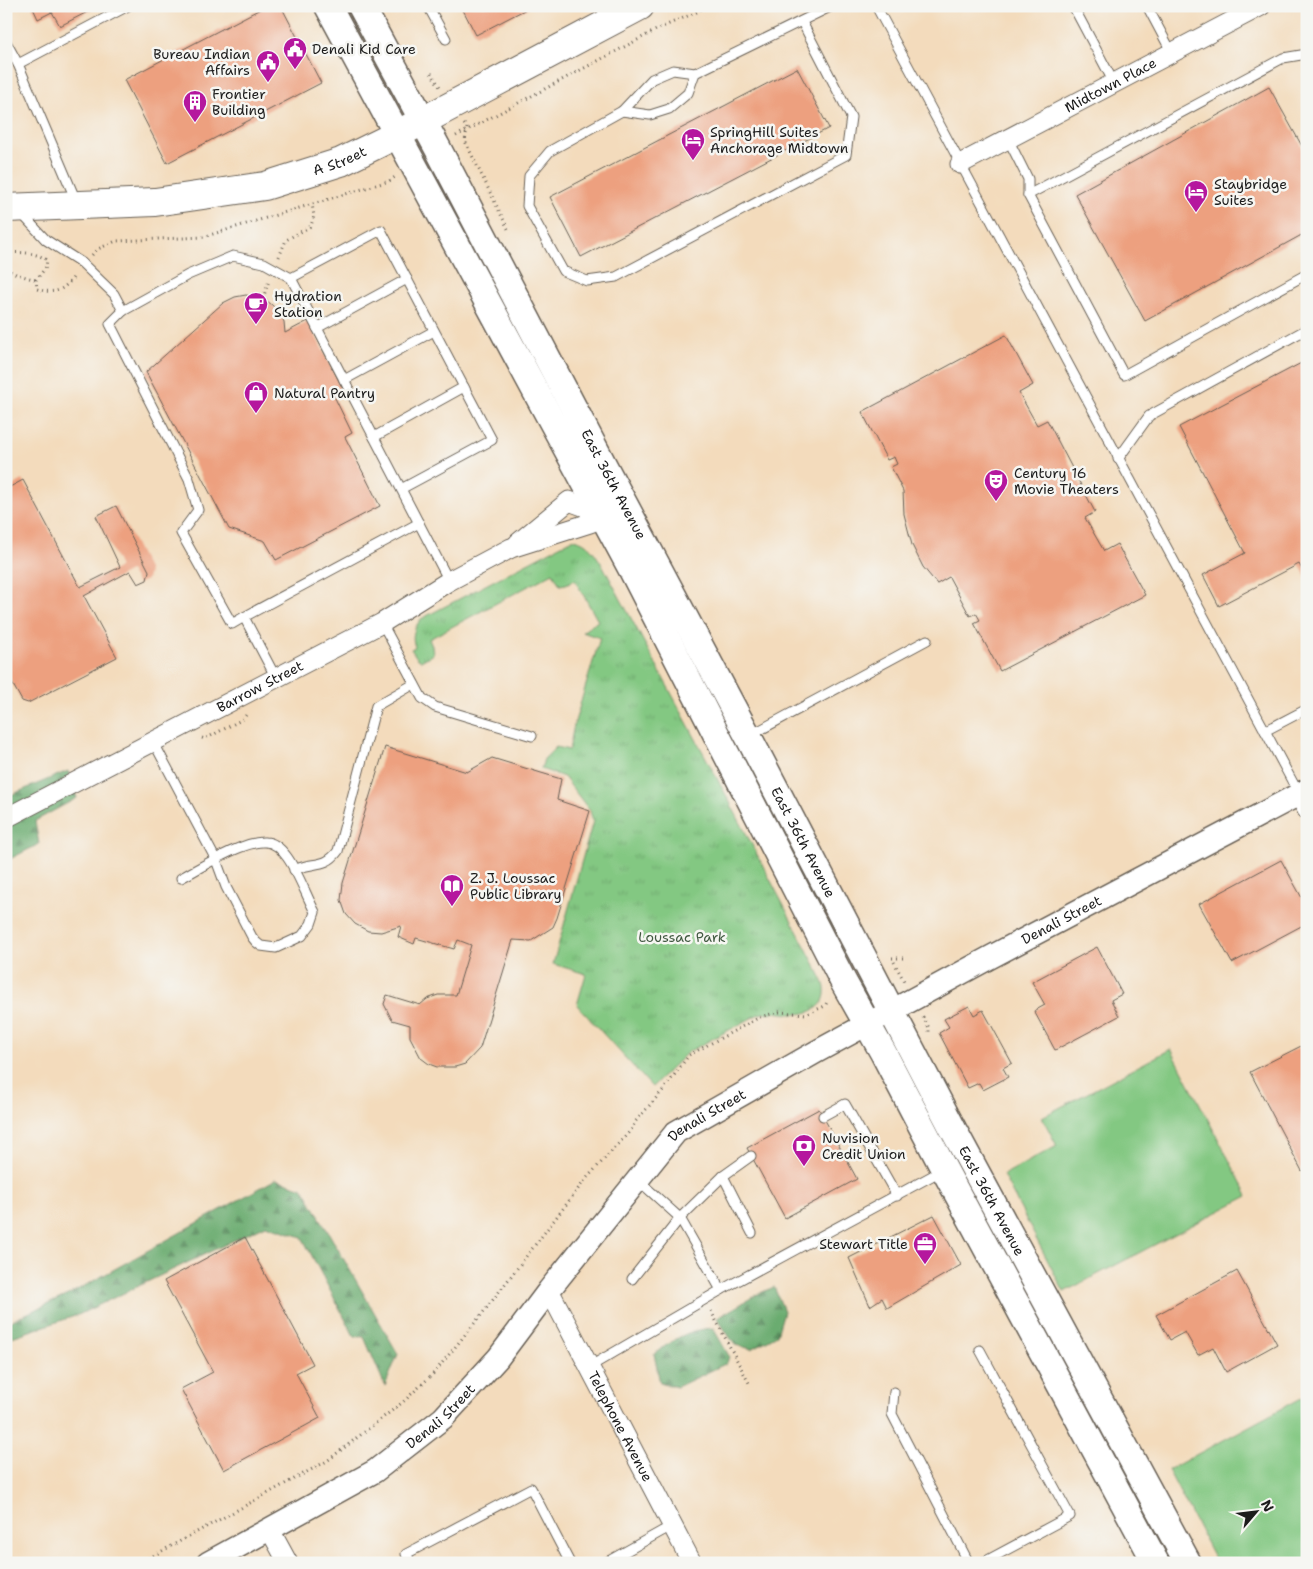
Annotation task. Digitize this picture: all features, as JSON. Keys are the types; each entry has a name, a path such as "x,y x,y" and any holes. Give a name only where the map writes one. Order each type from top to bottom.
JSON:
{"main road":[{"name":"East 36th Avenue","path":"328,6 603,503 748,736 954,1131 1188,1563"},
{"name":"East 36th Avenue","path":"361,6 437,147 603,503 839,974 1156,1563"},
{"name":"A Street","path":"12,208 155,202 265,186 342,162 422,121 605,14 640,6"}],"street":[{"name":"Midtown Place","path":"960,164 1261,6"},
{"name":"Barrow Street","path":"6,818 382,623 449,581 512,548 590,523 603,503"},
{"name":"Denali Street","path":"208,1563 375,1471 443,1418 498,1358 549,1290 676,1132 892,1010 1304,798"},
{"name":"Telephone Avenue","path":"549,1290 692,1563"},
{"path":"270,1530 288,1563"}],"lane":[{"path":"18,64 128,6"},
{"path":"428,6 446,40"},
{"path":"802,22 851,117 846,156 616,277 587,281 564,271 527,206 529,176 550,151 622,111 652,79 673,70 695,73 832,6"},
{"path":"876,6 1118,459 1265,731 1304,798"},
{"path":"1073,6 1114,83"},
{"path":"1147,6 1172,53"},
{"path":"6,42 18,64 78,206"},
{"path":"1028,195 1284,58 1307,54"},
{"path":"622,111 650,115 668,109 688,93 695,73"},
{"path":"1008,139 1028,179 1028,195 1124,375 1307,274"},
{"path":"12,208 46,240 82,264 95,276 114,294 123,311"},
{"path":"290,278 381,230 492,440 401,489"},
{"path":"419,523 232,624 181,533 198,510 189,479 110,324 123,311 188,275 233,256 264,263 290,278 374,437 419,523 449,581"},
{"path":"316,328 407,280"},
{"path":"1118,459 1149,416 1307,329"},
{"path":"344,380 434,331"},
{"path":"374,437 464,387"},
{"path":"244,617 276,678"},
{"path":"382,623 422,698 435,706 532,736"},
{"path":"748,736 927,640"},
{"path":"294,870 302,866 323,864 332,859 338,851 376,706 414,684"},
{"path":"1265,731 1307,710"},
{"path":"153,742 216,860 226,887 252,937 261,946 276,948 302,936 311,924 315,912 288,857 279,848 265,842 254,843 240,848 216,860 181,878"},
{"path":"823,1116 845,1104 897,1196"},
{"path":"632,1279 680,1218 723,1176 751,1156"},
{"path":"589,1367 722,1290 944,1169"},
{"path":"723,1176 752,1233"},
{"path":"638,1180 680,1218 722,1290"},
{"path":"980,1350 1070,1516 982,1563"},
{"path":"894,1392 892,1414 969,1563"},
{"path":"411,1563 406,1554 531,1488 570,1563"},
{"path":"605,1563 673,1525"}],"path":[{"path":"263,298 286,240 311,226 314,216 312,204"},
{"path":"6,269 36,280"},
{"path":"892,958 902,958"},
{"path":"140,1563 327,1461 403,1402 434,1373 586,1180 632,1129 635,1122 664,1089 689,1055 760,1017 779,1012 806,1014 825,1006 829,998"},
{"path":"705,1300 749,1383"}],"green space":[{"name":"Loussac Park","path":"573,539 587,545 603,566 727,797 825,987 823,1001 815,1009 797,1014 772,1012 759,1014 688,1052 652,1087 577,1005 586,974 553,964 593,821 590,811 564,777 541,769 544,759 556,747 569,750 574,725 600,638 582,632 598,621 575,580 560,585 553,573 429,639 433,654 421,661 411,649 415,647 414,632 421,619"},
{"path":"68,771 77,798 35,821 39,844 6,861 6,797"},
{"path":"1171,1049 1248,1196 1064,1292 1003,1175 1057,1146 1042,1117"},
{"path":"276,1179 303,1188 398,1354 385,1386 364,1337 354,1336 302,1237 266,1225 78,1315 6,1339 6,1323 70,1294"},
{"path":"774,1287 784,1311 777,1335 752,1349 735,1345 717,1318 756,1295"},
{"path":"713,1328 729,1356 727,1363 677,1387 660,1383 654,1354 681,1336"},
{"path":"1307,1395 1307,1563 1217,1563 1168,1470"}],"building":[{"path":"32,6 99,6 60,26 52,12 38,19"},
{"name":"Frontier Building","path":"266,6 281,6 321,83 167,163 124,80"},
{"path":"461,6 532,6 476,35"},
{"name":"SpringHill Suites Anchorage Midtown","path":"797,68 829,128 581,257 550,197"},
{"name":"Staybridge Suites","path":"1269,87 1307,155 1307,232 1145,321 1075,194"},
{"name":"Natural Pantry","path":"246,295 266,300 272,305 280,313 284,322 285,333 308,321 344,391 334,396 352,433 345,437 380,506 276,560 265,541 229,529 146,372 223,303 235,297"},
{"name":"Century 16 Movie Theaters","path":"1006,335 1033,385 1019,393 1037,425 1047,420 1095,512 1085,518 1104,551 1117,544 1145,595 1000,671 974,623 980,620 976,613 970,616 949,577 937,584 923,567 912,545 904,514 903,491 891,467 897,464 894,457 887,460 862,412"},
{"path":"1307,360 1307,578 1299,564 1219,606 1203,575 1245,553 1179,427"},
{"path":"23,480 80,587 120,567 96,516 116,506 149,571 147,580 138,584 130,571 84,596 117,657 28,703 22,701 6,672 6,489"},
{"name":"Z. J. Loussac Public Library","path":"385,747 467,772 492,758 561,779 557,800 590,811 553,927 531,941 513,940 480,1048 465,1064 455,1067 437,1067 421,1058 410,1037 410,1025 392,1020 384,1004 387,995 420,1005 427,999 438,995 456,995 471,945 458,940 454,949 416,938 414,944 398,937 401,926 381,932 368,931 355,924 346,914 341,900 343,883"},
{"path":"1281,860 1307,907 1307,923 1232,963 1199,904"},
{"path":"1097,947 1122,994 1111,1000 1119,1016 1055,1050 1034,1011 1045,1005 1032,982"},
{"path":"969,1006 974,1015 983,1010 1012,1063 1003,1068 1008,1077 983,1090 979,1083 968,1088 939,1033 949,1027 944,1019"},
{"path":"1307,1043 1307,1169 1302,1171 1250,1072"},
{"name":"Nuvision Credit Union","path":"819,1109 857,1179 785,1218 747,1148"},
{"path":"934,1215 961,1265 887,1308 882,1298 870,1306 849,1258"},
{"path":"245,1237 313,1364 296,1373 320,1418 224,1470 181,1389 213,1372 164,1281"},
{"path":"1237,1271 1277,1344 1226,1372 1213,1347 1198,1355 1185,1332 1170,1340 1156,1315"}],"place":[{"name":"Denali Kid Care","path":"295,70"},
{"name":"Bureau Indian Affairs","path":"268,83"},
{"name":"Frontier Building","path":"195,123"},
{"name":"SpringHill Suites Anchorage Midtown","path":"693,161"},
{"name":"Staybridge Suites","path":"1196,213"},
{"name":"Hydration Station","path":"256,325"},
{"name":"Natural Pantry","path":"256,414"},
{"name":"Century 16 Movie Theaters","path":"996,502"},
{"name":"Z. J. Loussac Public Library","path":"452,907"},
{"name":"Nuvision Credit Union","path":"804,1167"},
{"name":"Stewart Title","path":"925,1265"}]}
